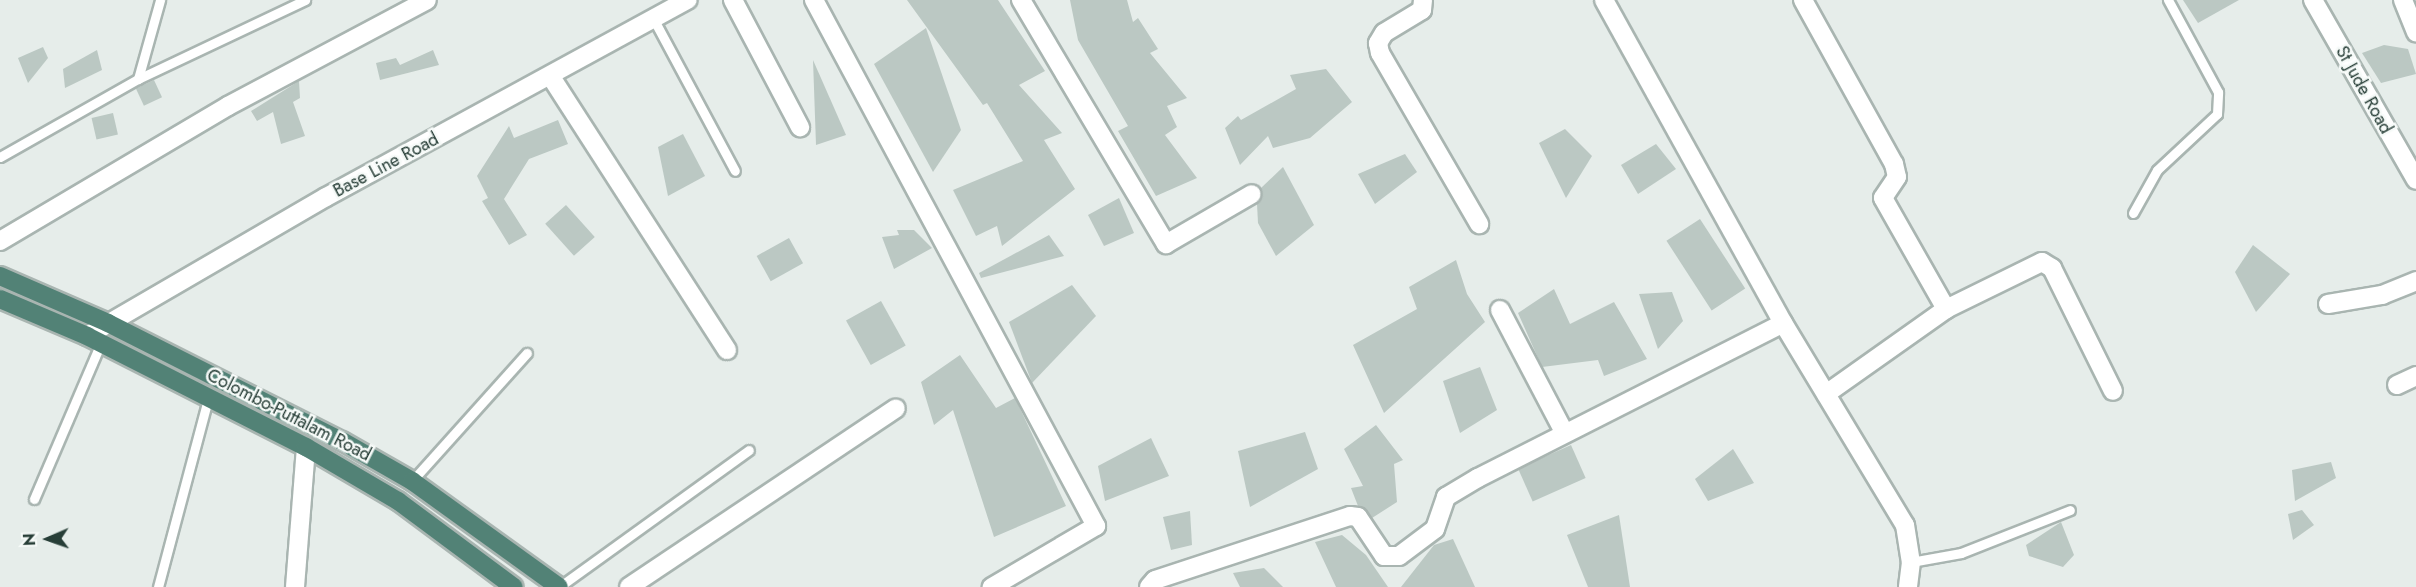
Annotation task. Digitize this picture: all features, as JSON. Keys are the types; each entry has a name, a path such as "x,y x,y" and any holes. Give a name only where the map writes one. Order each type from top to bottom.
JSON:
{"highway":[{"name":"Colombo-Puttalam Road","path":"0,276 108,323 412,481 559,587"},
{"name":"Colombo-Puttalam Road","path":"0,299 94,340 306,447 398,501 514,587"}],"street":[{"path":"0,241 228,106 427,0"},
{"name":"Base Line Road","path":"94,340 108,323 688,0"},
{"path":"732,0 800,127"},
{"path":"814,0 1096,526 992,587"},
{"path":"1021,0 1159,238 1166,244 1252,194"},
{"path":"1423,0 1422,10 1384,33 1378,43 1380,53 1479,224"},
{"path":"1604,0 1783,323 1905,525 1911,562 1908,587"},
{"path":"1803,0 1894,164 1897,177 1883,198 1946,309"},
{"name":"St Jude Road","path":"2313,0 2410,157 2416,180"},
{"path":"2403,0 2416,33"},
{"path":"551,77 727,350"},
{"path":"1826,394 1946,309 2042,262 2052,268 2113,391"},
{"path":"2328,304 2382,295 2416,281"},
{"path":"1500,310 1563,430"},
{"path":"1149,587 1155,580 1350,516 1362,522 1384,556 1399,556 1435,529 1446,497 1563,430 1783,323"},
{"path":"2397,385 2416,376"},
{"path":"629,587 896,408"},
{"path":"295,587 306,447"}],"lane":[{"path":"138,79 160,0"},
{"path":"0,157 138,79 305,0"},
{"path":"2133,213 2157,170 2217,114 2218,92 2168,0"},
{"path":"654,20 735,171"},
{"path":"34,499 94,340"},
{"path":"412,481 527,353"},
{"path":"158,587 208,399"},
{"path":"559,587 749,450"},
{"path":"1911,562 1961,553 2070,510"}],"building":[{"path":"907,0 998,0 1045,71 1019,85 1062,133 1044,140 1075,189 1002,246 997,226 976,236 953,190 1023,161 987,103 983,105"},
{"path":"1070,0 1127,0 1133,22 1138,18 1158,49 1150,53 1187,98 1167,106 1177,127 1165,135 1197,178 1156,196 1118,131 1128,126 1078,40"},
{"path":"2183,0 2239,0 2198,23"},
{"path":"926,28 961,130 933,172 874,64"},
{"path":"2384,45 2408,49 2416,74 2381,83 2362,53"},
{"path":"43,47 48,58 28,83 18,58"},
{"path":"97,50 102,70 65,88 63,69"},
{"path":"433,50 439,65 380,80 376,63 396,58 400,65"},
{"path":"813,60 846,135 816,145"},
{"path":"1326,69 1352,102 1310,138 1273,148 1268,136 1240,165 1225,128 1238,116 1241,120 1296,89 1290,75"},
{"path":"154,80 162,97 144,106 136,88"},
{"path":"299,81 300,98 293,102 305,136 281,144 273,112 257,121 251,111"},
{"path":"113,113 118,134 97,139 92,118"},
{"path":"558,120 568,144 529,159 504,199 527,235 509,245 482,201 488,198 477,176 509,126 514,138"},
{"path":"1565,129 1592,156 1566,198 1539,143"},
{"path":"683,134 705,176 668,196 658,147"},
{"path":"1656,144 1676,169 1638,194 1621,165"},
{"path":"1405,154 1417,172 1375,204 1358,174"},
{"path":"1283,167 1314,225 1276,256 1258,223 1257,204 1261,188"},
{"path":"1119,198 1134,233 1104,246 1088,215"},
{"path":"566,205 595,237 574,256 545,224"},
{"path":"1700,219 1745,289 1712,310 1666,241"},
{"path":"897,230 914,230 932,248 894,269 882,237 899,235"},
{"path":"1049,235 1064,256 981,278 979,273"},
{"path":"789,238 803,263 771,281 757,256"},
{"path":"2253,245 2290,274 2256,312 2235,272"},
{"path":"1456,260 1467,294 1485,322 1384,413 1353,345 1417,309 1409,287"},
{"path":"1072,285 1096,316 1032,383 1009,322"},
{"path":"1554,289 1570,324 1614,302 1647,359 1604,376 1598,360 1542,367 1518,313"},
{"path":"1672,292 1683,321 1658,349 1639,294"},
{"path":"881,301 906,346 871,365 846,320"},
{"path":"960,355 996,408 1015,398 1066,506 994,537 953,410 934,425 921,382"},
{"path":"1480,367 1497,410 1460,433 1443,381"},
{"path":"1376,425 1403,460 1394,464 1397,502 1372,518 1358,506 1351,488 1363,486 1344,449"},
{"path":"1305,432 1318,469 1250,507 1238,451"},
{"path":"1151,438 1169,476 1105,501 1098,466"},
{"path":"1571,445 1586,478 1533,501 1518,469"},
{"path":"1733,449 1754,483 1708,501 1695,479"},
{"path":"2331,462 2336,478 2295,501 2292,470"},
{"path":"2302,510 2314,525 2293,540 2288,514"},
{"path":"1190,511 1192,545 1171,550 1163,517"},
{"path":"1619,515 1630,587 1588,587 1567,535"},
{"path":"2061,522 2074,555 2063,567 2029,556 2026,545"},
{"path":"1342,535 1366,555 1388,587 1336,587 1315,542"},
{"path":"1453,539 1475,587 1401,587 1434,545"},
{"path":"1264,568 1283,587 1240,587 1233,573"}]}
